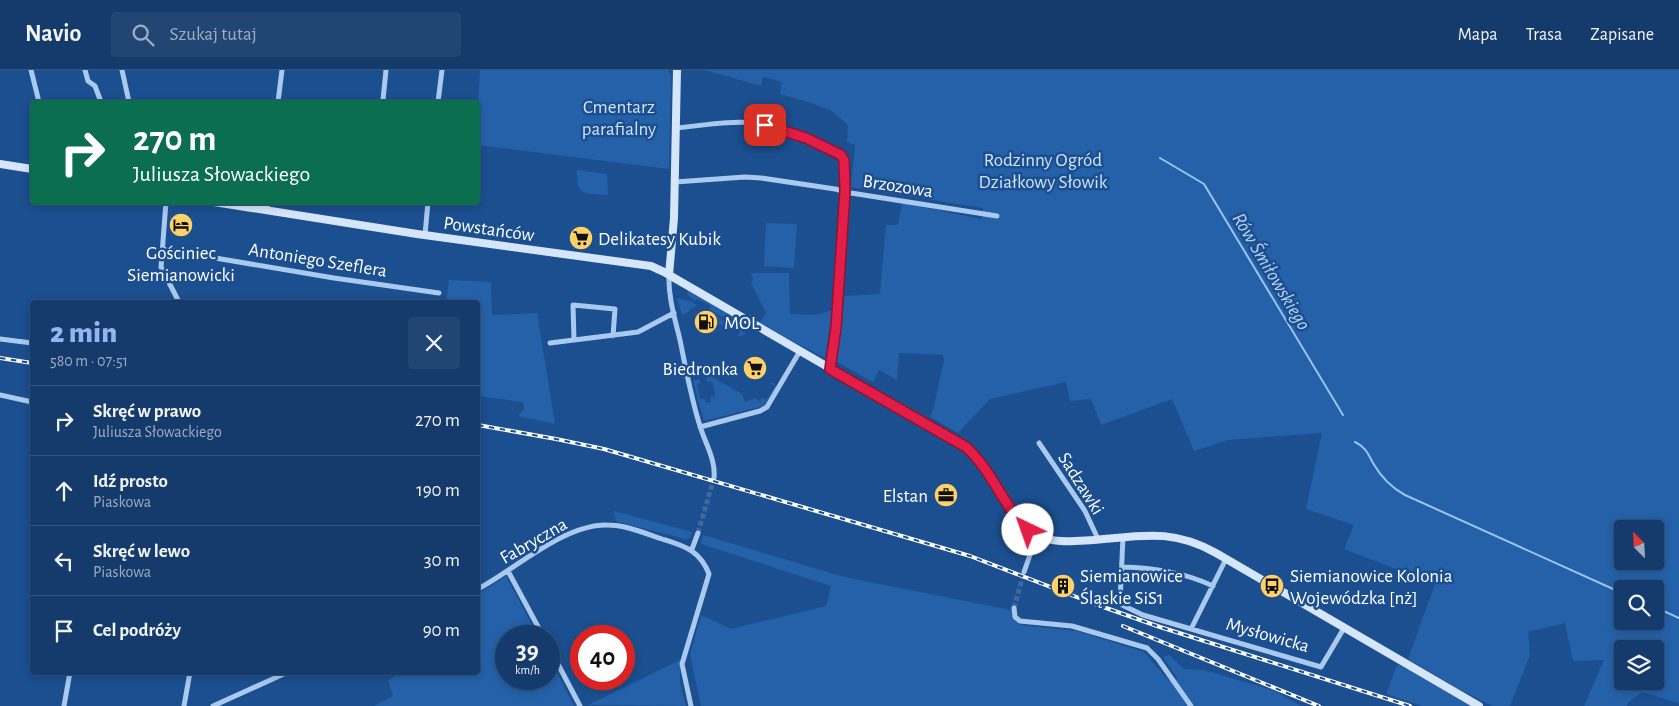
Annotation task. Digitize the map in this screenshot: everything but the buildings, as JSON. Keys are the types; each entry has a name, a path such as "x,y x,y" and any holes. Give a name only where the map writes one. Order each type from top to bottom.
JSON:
{"street":[{"path":"31,70 38,100"},
{"path":"85,70 88,81 95,86 100,100"},
{"path":"122,70 128,100"},
{"path":"278,100 282,70"},
{"path":"383,100 386,70"},
{"path":"438,100 442,70"},
{"path":"677,70 675,182 669,285 700,427 715,471 714,478"},
{"path":"676,128 748,123 790,132 841,155 845,165 845,191 836,334 830,369"},
{"path":"0,164 30,169"},
{"name":"Brzozowa","path":"675,182 753,178 997,216"},
{"path":"166,205 161,267 178,300"},
{"name":"Powstańców","path":"246,205 268,207 425,235 650,266 669,275"},
{"path":"425,235 428,205"},
{"name":"Antoniego Szeflera","path":"162,249 334,278 439,293"},
{"name":"Mysłowicka","path":"669,275 966,447 977,459 1015,516 1028,530 1037,535 1063,542 1147,535 1178,537 1200,545 1479,706"},
{"path":"574,340 573,305 615,309 613,336"},
{"path":"550,343 638,332 674,313"},
{"path":"0,339 30,343"},
{"path":"700,427 760,411 767,407 800,351"},
{"path":"0,395 30,402"},
{"name":"Sadzawki","path":"1039,443 1085,511 1098,539"},
{"name":"Fabryczna","path":"480,588 538,550 567,535 594,526 605,525 629,528 692,549"},
{"path":"692,706 682,664 708,574 706,568 692,549 698,533"},
{"path":"1024,572 1037,535"},
{"name":"Mysłowicka","path":"1123,537 1120,602 1122,605 1143,615 1321,667 1344,628"},
{"name":"Mysłowicka","path":"1191,628 1226,559"},
{"path":"1122,567 1151,568 1186,575 1213,586"},
{"path":"508,571 537,625"},
{"path":"1014,608 1015,617 1020,621 1072,626 1147,648 1158,659 1191,706"},
{"path":"560,668 580,706"},
{"path":"64,706 69,675"},
{"path":"184,706 189,675"},
{"path":"213,706 281,675"}],"green space":[{"name":"Cmentarz parafialny","path":"480,70 668,70 671,75 669,169 480,145 480,100 478,100"},
{"name":"Rodzinny Ogród Działkowy Słowik","path":"705,70 1679,70 1679,703 1642,692 1629,702 1627,706 1584,706 1604,660 1573,661 1565,623 1528,632 1530,655 1510,706 1493,706 1488,704 1408,659 1435,584 1344,549 1354,525 1306,509 1322,433 1228,440 1194,451 1172,399 1101,425 1091,399 1070,401 1066,382 990,399 958,433 930,417 944,360 943,355 899,353 897,380 879,370 873,382 837,362 844,296 880,294 886,225 898,225 902,203 981,219 983,208 851,187 855,145 847,142 848,125 830,110 780,94 782,82 763,77 761,86"},
{"path":"577,170 607,174 608,195 588,193 580,189"},
{"path":"766,223 797,224 794,268 764,266"},
{"path":"751,273 789,273 790,314 816,315 832,310 825,358 759,324 766,313 751,283 753,279"},
{"path":"449,280 491,282 492,315 537,313 555,424 518,416 524,409 523,402 480,396 480,300 446,300"},
{"path":"688,291 744,323 747,327 746,331 709,309 711,306 697,299 695,301 687,295"},
{"path":"677,298 690,301 697,305 682,315"},
{"path":"714,315 745,333 743,336 738,336 740,331 725,323 722,326 717,323 720,322 718,318 715,319"},
{"path":"710,376 742,394 745,402 755,398 760,401 762,398 767,399 775,386 770,383 774,383 776,387 764,406 704,421 693,381 699,379 701,383 697,384 700,399 705,399 706,403 711,402 710,397 715,396 712,381 707,382 707,378"},
{"path":"614,511 692,532 690,538 685,539 616,521"},
{"path":"703,535 844,577 1011,610 1013,619 1021,625 1077,631 1144,652 1169,681 1178,679 1163,657 1169,655 1184,669 1204,670 1275,691 1301,706 701,706 690,655 701,615 731,629 826,606 831,586 701,544"},
{"path":"506,576 532,625 495,625 495,690 560,690 560,679 574,706 374,706 393,696 388,680 398,675 480,675 480,593"},
{"path":"680,660 680,683 686,706 588,705 619,690 635,690 635,682"},
{"path":"1397,665 1472,706 1422,706 1386,694"}],"waterway":[{"name":"Rów Śmiłowskiego","path":"1160,158 1204,184 1343,415"},
{"name":"Rów Śmiłowskiego","path":"1355,442 1364,448 1387,482 1405,495 1614,589"},
{"name":"Rów Śmiłowskiego","path":"1664,611 1679,618"}],"tunnel":[{"path":"698,533 714,478"},
{"path":"1014,608 1024,572"}],"railway":[{"path":"0,358 30,363"},
{"path":"480,425 604,449 970,556 1160,627 1410,706"},
{"path":"1123,626 1319,706"}],"place":[{"name":"Gościniec Siemianowicki","path":"181,225"},
{"name":"Delikatesy Kubik","path":"581,238"},
{"name":"MOL","path":"706,322"},
{"name":"Biedronka","path":"755,368"},
{"name":"Elstan","path":"946,495"},
{"name":"Siemianowice Śląskie SiS1","path":"1063,586"},
{"name":"Siemianowice Kolonia Wojewódzka [nż]","path":"1272,586"}],"route":[{"path":"765,125 806,138 841,155 844,160 845,191 836,339 830,369 966,447 977,459 1015,516 1028,530"}]}
